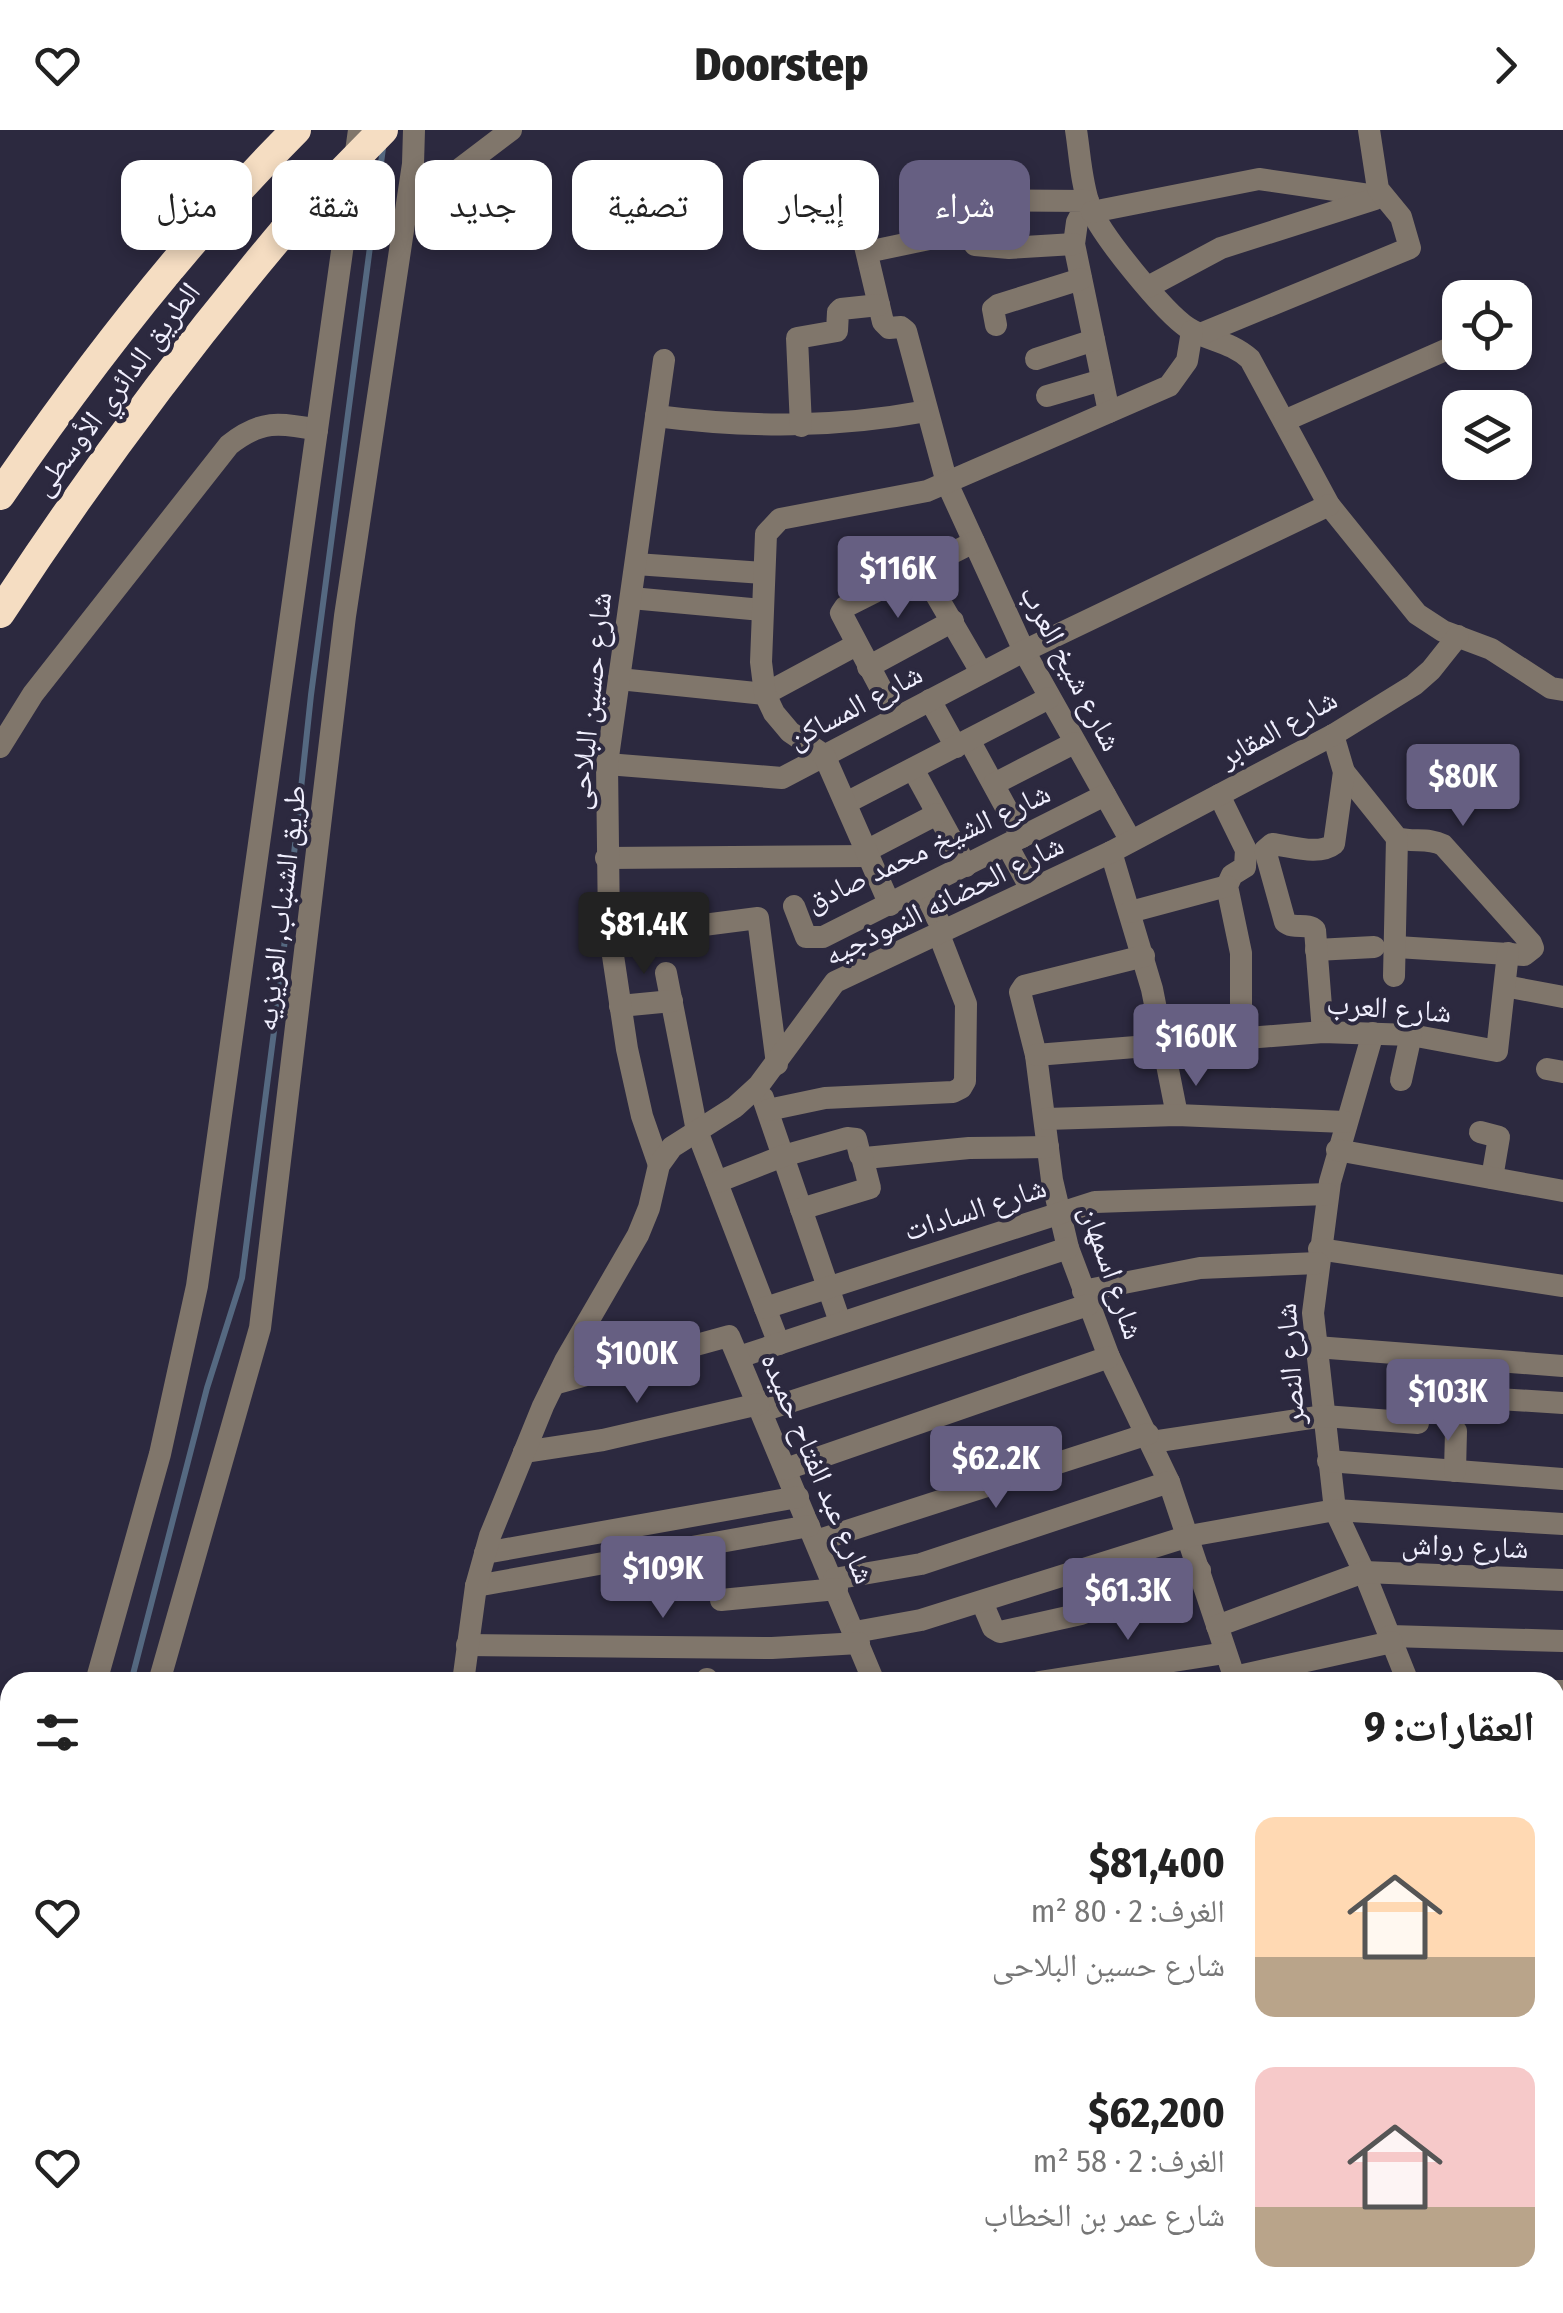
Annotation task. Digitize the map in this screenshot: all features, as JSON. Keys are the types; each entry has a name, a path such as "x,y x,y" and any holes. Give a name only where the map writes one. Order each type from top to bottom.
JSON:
{"highway":[{"name":"الطريق الدائري الأوسطى","path":"0,495 136,306 296,130"},
{"name":"الطريق الدائري الأوسطى","path":"0,613 197,334 284,231 384,130"}],"street":[{"name":"طريق الشنباب, العزيزيه","path":"99,1672 160,1454 197,1286 359,130"},
{"name":"طريق الشنباب, العزيزيه","path":"162,1672 260,1328 345,616 407,209 414,130"},
{"path":"407,209 511,130"},
{"path":"1076,130 1090,207 1108,238 1172,315 1198,332 1236,346 1250,359 1329,505 1418,614 1429,624 1491,649 1552,688 1563,690"},
{"path":"890,905 824,755 790,732 765,694 761,662 766,534 780,519 927,491 1168,386 1187,361 1198,332 1410,248 1401,218 1378,190 1369,130"},
{"path":"1030,204 1090,207 1259,180 1382,196"},
{"path":"1148,287 1221,248 1382,196"},
{"path":"1090,207 1078,222 1074,244 1109,412"},
{"path":"1030,247 1074,244"},
{"path":"867,252 899,245"},
{"name":"شارع شيخ العرب","path":"867,252 885,326 904,328 947,483 1024,651 1105,795 1121,846 1130,912 1165,1044 1177,1115"},
{"path":"996,325 994,309 998,306 1080,279"},
{"path":"801,426 797,338 837,330 841,309 879,306"},
{"path":"1036,359 1094,340"},
{"path":"1284,421 1442,352"},
{"name":"شارع حسين البلاحى","path":"658,1165 642,1116 620,1006 610,937 606,858 607,764 664,360"},
{"path":"1046,396 1102,380"},
{"path":"656,416 740,425 801,426 852,423 927,410"},
{"path":"0,746 33,694 229,445 245,432 282,422 317,430"},
{"name":"شارع المساكن","path":"607,764 770,779 791,774 1024,651 1329,505"},
{"path":"896,717 842,618 844,608 974,542"},
{"path":"636,564 763,573"},
{"path":"921,569 982,672"},
{"path":"631,598 762,610"},
{"path":"868,667 953,621"},
{"name":"شارع المقابر","path":"1121,846 1332,735 1414,685 1458,636"},
{"path":"619,679 765,694 856,645"},
{"path":"846,803 1050,698"},
{"path":"930,700 994,784 1031,889"},
{"path":"1316,950 1385,947 1530,953 1531,943 1443,845 1429,840 1409,842 1387,829 1344,772 1332,735"},
{"path":"994,784 1074,742"},
{"path":"912,769 966,866"},
{"path":"1130,912 1232,875 1272,844 1327,850 1334,844 1344,772"},
{"name":"شارع الشيخ محمد صادق","path":"794,906 806,936 814,938 890,905 1105,795"},
{"path":"1219,795 1256,853 1285,922 1289,926 1314,928 1323,1032"},
{"path":"606,858 868,853 937,814"},
{"path":"1394,976 1385,947 1397,838"},
{"name":"شارع الحضانه النموذجيه","path":"658,1165 672,1147 735,1107 759,1085 835,982 1121,846"},
{"path":"1214,881 1241,953 1241,1038"},
{"path":"768,1110 825,1098 953,1092 961,1088 965,1080 966,1004 921,889"},
{"path":"610,937 758,918 776,1064"},
{"path":"1508,953 1505,986 1563,997"},
{"name":"شارع اسمهان","path":"1144,956 1020,988 1036,1055 1059,1214 1068,1248 1109,1356 1169,1482 1232,1672"},
{"path":"666,973 697,1131 778,1344"},
{"name":"شارع العرب","path":"1036,1055 1323,1032 1411,1036 1497,1051 1505,986"},
{"path":"620,1006 672,1001"},
{"name":"شارع النصر","path":"1373,1032 1337,1150 1313,1302 1334,1510 1404,1672"},
{"path":"1402,1080 1411,1036"},
{"path":"759,1085 840,1322"},
{"path":"1046,1119 1177,1115 1345,1122"},
{"path":"1480,1132 1499,1137 1492,1178"},
{"path":"717,1182 783,1156 847,1138 856,1139 870,1188 801,1209"},
{"path":"862,1157 969,1148 1048,1147"},
{"path":"1337,1150 1563,1191"},
{"path":"464,1672 476,1586 485,1553 554,1384 638,1235 649,1208 658,1165"},
{"name":"شارع السادات","path":"765,1308 1113,1200 1328,1194"},
{"path":"739,1357 1068,1248"},
{"path":"524,1452 761,1407 1085,1298 1200,1268 1319,1256 1563,1286"},
{"name":"شارع عبد الفتاح حميده","path":"554,1384 726,1336 731,1338 870,1672"},
{"path":"1316,1346 1563,1366"},
{"path":"786,1469 1109,1356"},
{"path":"1417,1394 1563,1404"},
{"path":"476,1586 813,1533 1150,1438 1324,1416 1418,1422"},
{"path":"1455,1470 1456,1431"},
{"path":"1328,1460 1563,1479"},
{"path":"721,1600 835,1584 921,1564 1169,1482"},
{"path":"485,1553 798,1497"},
{"path":"467,1645 772,1648 857,1638 1189,1536 1334,1510 1563,1524"},
{"path":"982,1602 996,1632 1082,1614 1200,1570"},
{"path":"1218,1626 1364,1572"},
{"name":"شارع رواش","path":"1364,1572 1563,1580"},
{"path":"1066,1575 1082,1614"},
{"path":"1265,1672 1391,1639 1563,1641"},
{"path":"1103,1672 1225,1653"}],"waterway":[{"path":"134,1672 207,1388 242,1278 280,985 311,695 383,148"}]}
